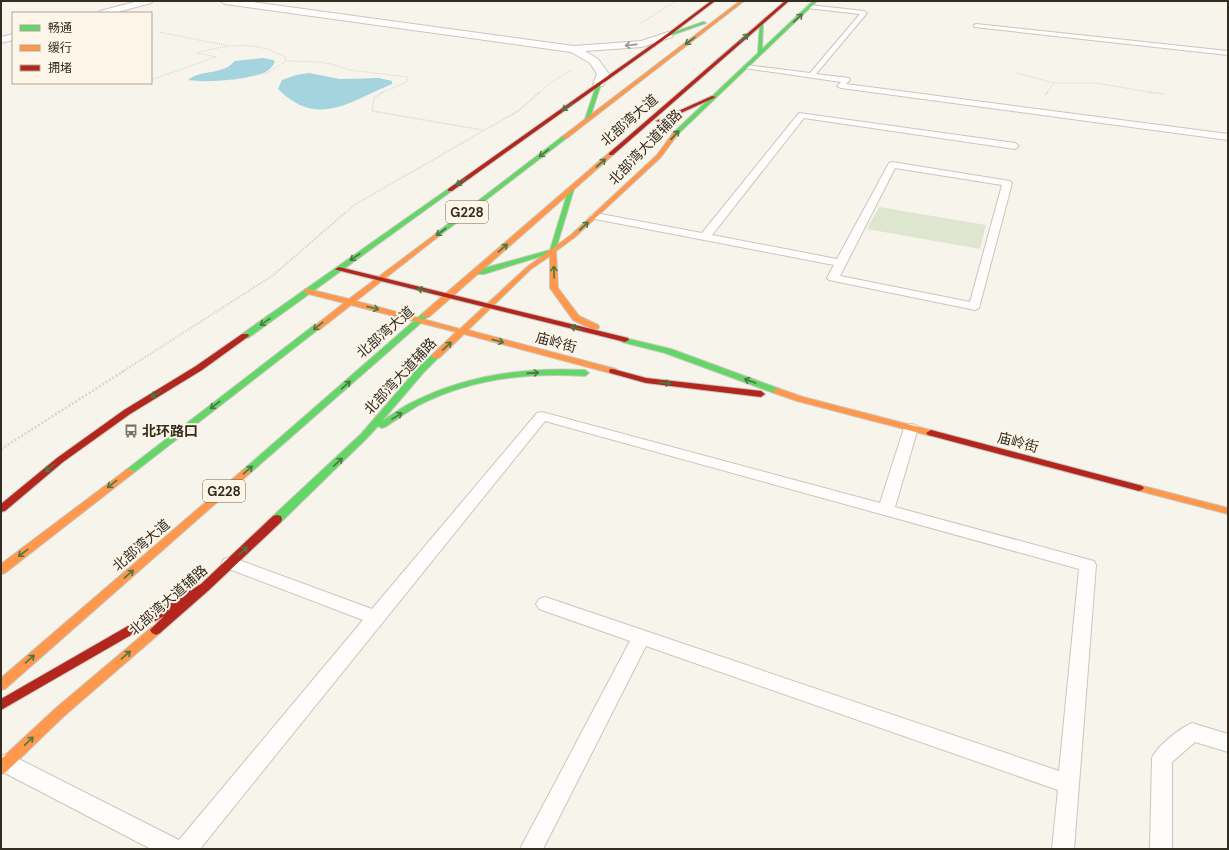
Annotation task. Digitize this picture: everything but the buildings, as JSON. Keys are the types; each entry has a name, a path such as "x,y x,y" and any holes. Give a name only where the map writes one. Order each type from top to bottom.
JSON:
{"main road":[{"path":"1,509 60,460 121,416 199,368 668,35 713,1"},
{"name":"北部湾大道","path":"1,570 742,1"},
{"name":"北部湾大道","path":"1,685 787,1"},
{"name":"北部湾大道辅路","path":"3,766 60,712 205,587 364,436 421,370 529,268 573,236 595,216 659,156 673,136 812,4"},
{"path":"668,35 720,17"},
{"path":"760,54 761,24"},
{"path":"586,121 599,84"},
{"path":"641,128 714,97"},
{"path":"571,189 553,251 554,288 576,318 596,328 668,352"},
{"path":"474,274 553,251"},
{"name":"庙岭街","path":"339,269 668,352 800,399 1228,511"},
{"name":"庙岭街","path":"308,291 646,380 800,399"},
{"path":"364,436 425,398 478,382 532,372 578,372 646,380"},
{"path":"1,705 205,587"}],"street":[{"path":"107,12 148,1"},
{"path":"225,1 574,49 642,44 668,35"},
{"path":"1,40 12,37"},
{"path":"574,49 594,61 603,74 599,84"}],"lane":[{"path":"811,76 864,13 812,4"},
{"path":"976,26 1228,53"},
{"path":"746,67 846,80 841,86 1228,137"},
{"path":"705,237 802,115 1014,146"},
{"path":"892,165 1007,182 975,306 833,278 840,263 892,165"},
{"path":"595,216 840,263"},
{"path":"186,849 542,416 1088,565 1063,849"},
{"path":"886,510 911,428"},
{"path":"230,563 376,618"},
{"path":"545,604 1069,784"},
{"path":"531,849 641,637"},
{"path":"1161,849 1162,758 1192,732 1228,743"},
{"path":"3,766 174,849"}],"path":[{"path":"639,24 676,1"},
{"path":"158,32 192,37 200,41 228,45 261,47 278,51 285,57 286,61"},
{"path":"152,80 216,57 198,53 228,45"},
{"path":"231,80 269,74 279,68 286,61 318,62 331,64 349,70 408,77 407,82 402,85 380,92 374,99 372,111 483,130"},
{"path":"1,449 272,276 356,204 518,111 550,83 575,67"},
{"path":"1017,73 1054,83 1096,83 1164,94"},
{"path":"1040,113 1045,94 1054,83"}],"green space":[{"path":"879,207 986,225 980,249 867,229"}],"water":[{"path":"263,58 273,60 275,62 267,71 263,73 226,80 188,80 199,74 224,69 235,61"},
{"path":"309,73 340,79 379,78 392,81 392,84 348,104 334,108 321,109 307,107 293,101 278,89 282,80 296,75"}],"traffic: fast":[{"path":"675,134 815,1"},
{"path":"668,35 704,23"},
{"path":"760,54 761,24"},
{"path":"586,121 599,84"},
{"path":"437,235 565,137"},
{"path":"481,272 553,251 571,189"},
{"path":"245,336 450,190"},
{"path":"246,472 426,315"},
{"path":"129,472 316,328"},
{"path":"625,340 668,351 777,391"},
{"path":"277,519 364,436 421,370 436,356"},
{"path":"382,425 416,403 440,393 480,380 522,373 585,373"}],"traffic: slow":[{"path":"565,137 742,1"},
{"path":"436,356 529,268 573,236 659,156 675,134"},
{"path":"426,315 611,154"},
{"path":"316,328 437,235"},
{"path":"553,251 554,288 576,318 595,327"},
{"path":"308,291 613,371"},
{"path":"777,391 800,399 931,433"},
{"path":"1,570 129,472"},
{"path":"1,685 246,472"},
{"path":"1139,488 1228,511"},
{"path":"1,768 60,712 156,630"}],"traffic: jam":[{"path":"450,190 668,35 713,1"},
{"path":"611,154 787,1"},
{"path":"659,121 714,97"},
{"path":"339,269 625,340"},
{"path":"1,509 60,460 127,412 199,368 245,336"},
{"path":"613,371 646,380 761,394"},
{"path":"931,433 1139,488"},
{"path":"156,630 205,587 277,519"},
{"path":"1,705 205,587"}],"place":[{"name":"北环路口","path":"131,431"}]}
